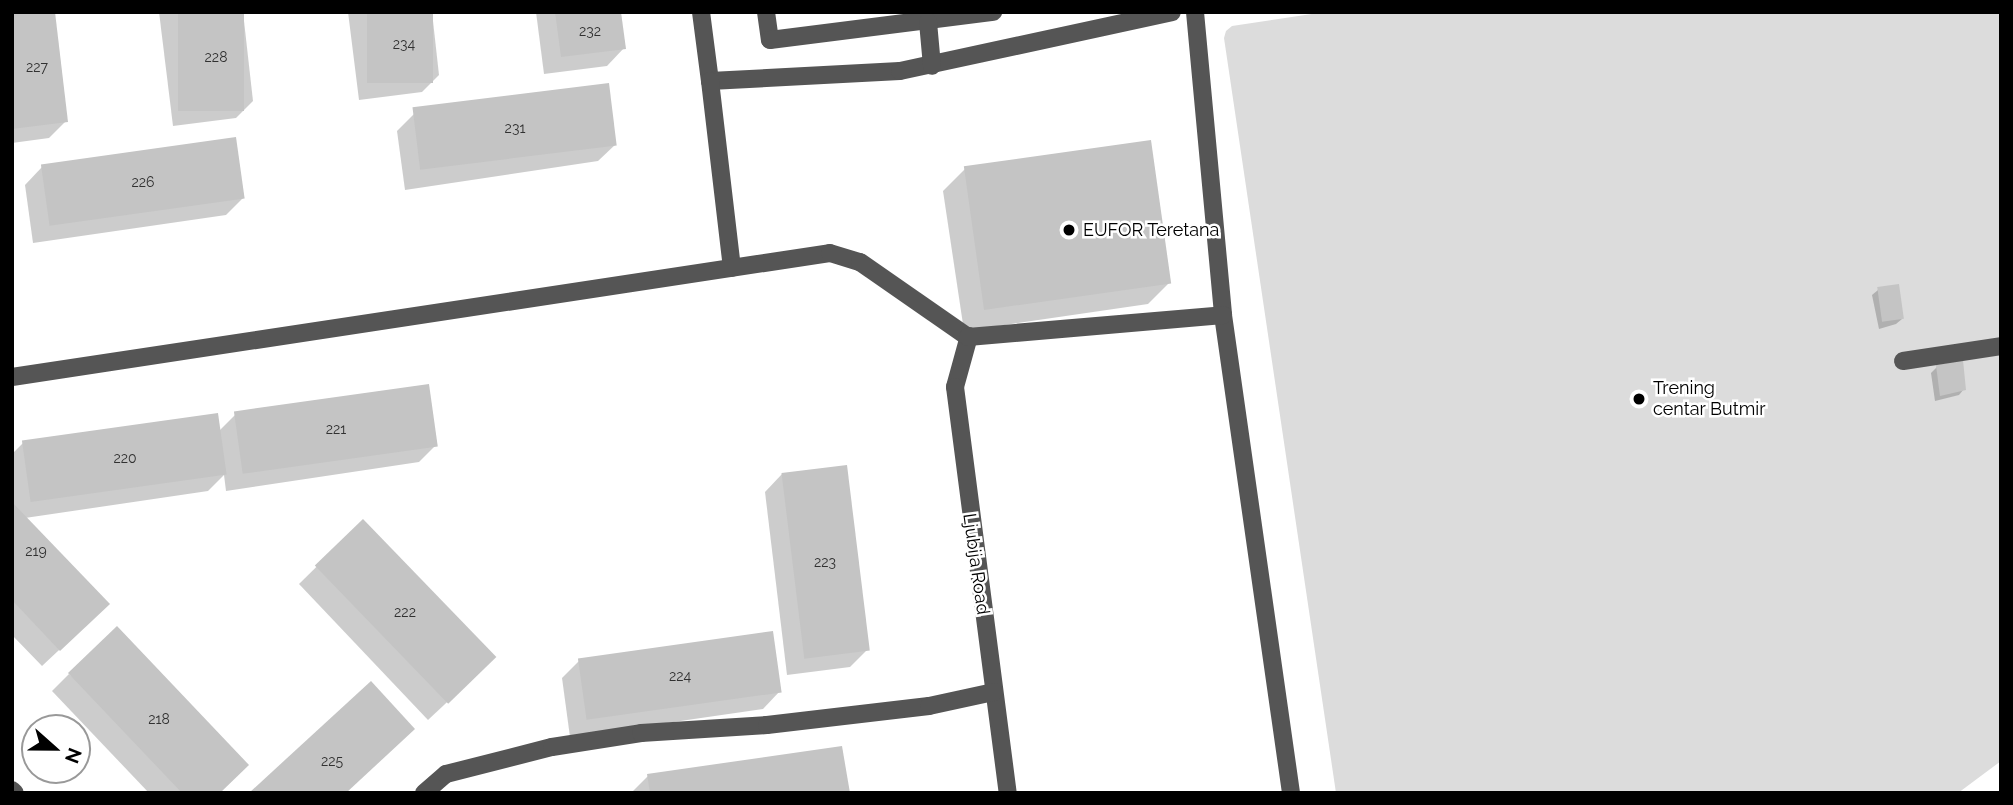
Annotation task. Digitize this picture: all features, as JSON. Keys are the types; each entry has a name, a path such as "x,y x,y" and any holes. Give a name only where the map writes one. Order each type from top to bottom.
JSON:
{"lane":[{"path":"701,12 732,268"},
{"path":"766,12 770,40 993,12"},
{"path":"710,81 900,71 1172,12"},
{"path":"1195,12 1223,314 1291,793"},
{"path":"928,22 932,66"},
{"path":"12,377 830,253 860,262 970,336 1223,314"},
{"name":"Ljubija Road","path":"970,336 955,387 1008,793"},
{"path":"1903,361 2001,346"},
{"path":"424,793 446,774 552,747 642,733 767,725 929,706 993,692"}],"shaded area":[{"name":"Trening centar Butmir","path":"1325,12 2001,12 2001,761 1958,793 1336,793 1224,38 1226,31 1232,26"}],"building":[{"path":"12,12 55,12 68,122 12,129"},
{"path":"178,12 244,12 244,111 178,111"},
{"path":"367,12 433,12 433,83 367,83"},
{"path":"555,12 621,12 626,49 561,57"},
{"path":"609,83 617,146 420,170 412,107"},
{"path":"236,137 245,198 50,226 41,164"},
{"name":"EUFOR Teretana","path":"1151,140 1171,284 984,310 964,166"},
{"path":"1899,284 1904,319 1882,322 1877,287"},
{"path":"1963,360 1966,390 1940,396 1936,365"},
{"path":"429,384 438,446 243,474 234,411"},
{"path":"218,413 227,474 31,502 22,441"},
{"path":"847,465 870,651 804,659 781,473"},
{"path":"12,502 110,604 60,651 12,600"},
{"path":"363,519 496,657 448,704 315,566"},
{"path":"117,626 249,765 220,793 182,793 68,673"},
{"path":"773,631 782,692 587,720 578,658"},
{"path":"371,681 415,729 346,793 249,793"},
{"path":"842,746 850,793 650,793 647,774"}],"place":[{"name":"EUFOR Teretana","path":"1069,230"},
{"name":"Trening centar Butmir","path":"1639,399"}]}
